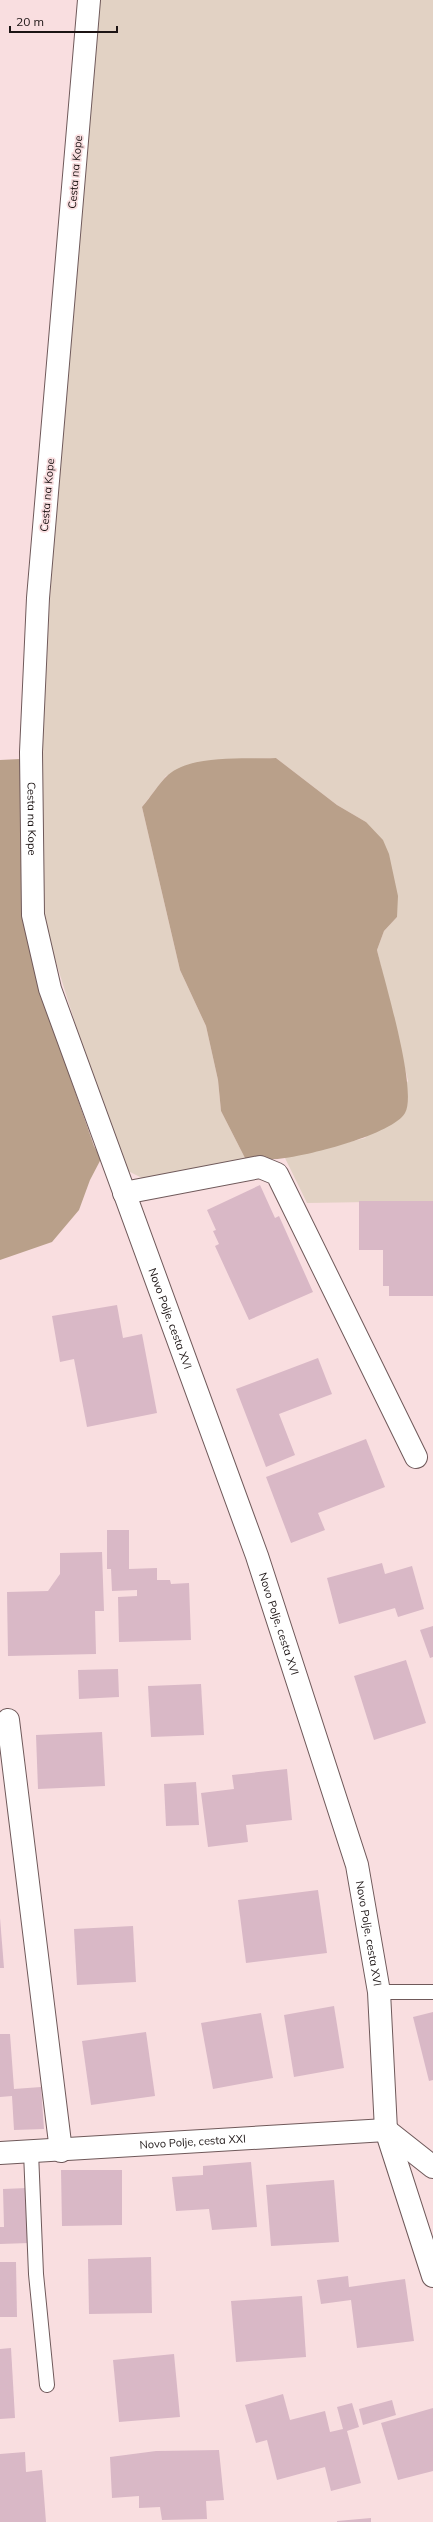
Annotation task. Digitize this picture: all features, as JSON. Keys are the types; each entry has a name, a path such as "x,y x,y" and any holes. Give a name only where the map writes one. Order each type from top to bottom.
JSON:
{"street":[{"name":"Cesta na Kope","path":"50,989 33,915 30,752 38,598 89,0"},
{"name":"Novo Polje, cesta XVI","path":"50,989 85,1090 260,1567 357,1865 379,1992 386,2130 433,2276"},
{"path":"124,1193 260,1167 277,1174 416,1457"},
{"path":"8,1720 61,2151"},
{"path":"386,2130 433,2167"},
{"name":"Novo Polje, cesta XXI","path":"0,2153 61,2151 386,2130"}],"lane":[{"path":"379,1992 433,1992"},
{"path":"30,2152 36,2274 47,2385"}],"shaded area":[{"path":"97,0 433,0 433,1201 307,1203 285,1158 365,1138 408,1081 377,950 384,931 397,917 366,822 337,805 276,758 207,761 166,776 142,807 180,970 206,1026 218,1080 221,1111 246,1160 144,1179 124,1169 75,1023 45,927 41,832 42,734 58,460"},
{"path":"276,758 337,805 366,822 383,840 389,854 398,896 397,917 384,931 377,950 404,1059 408,1101 405,1113 397,1121 368,1136 313,1153 276,1159 246,1160 221,1111 218,1080 206,1026 180,970 142,807 161,782 178,768 219,759"},
{"path":"20,759 23,904 38,985 94,1146 101,1159 90,1180 79,1210 52,1242 0,1260 0,760"}],"building":[{"path":"260,1185 275,1218 279,1216 313,1292 249,1320 215,1246 219,1244 213,1231 216,1230 207,1210"},
{"path":"359,1201 433,1201 433,1296 389,1296 389,1286 383,1286 383,1250 359,1250"},
{"path":"117,1305 123,1338 142,1334 157,1413 87,1427 74,1359 60,1362 52,1316"},
{"path":"318,1358 332,1394 279,1414 295,1455 266,1467 236,1389"},
{"path":"366,1439 385,1487 318,1513 325,1530 291,1543 266,1477"},
{"path":"107,1530 129,1530 129,1569 157,1568 157,1580 170,1580 171,1584 189,1583 191,1640 119,1642 118,1597 137,1596 137,1590 112,1591 111,1569 107,1569"},
{"path":"102,1552 104,1611 95,1611 96,1654 8,1656 7,1592 48,1591 60,1574 60,1553"},
{"path":"382,1563 385,1574 412,1566 424,1609 398,1617 395,1608 339,1624 327,1578"},
{"path":"433,1626 433,1657 430,1658 420,1630"},
{"path":"406,1660 426,1723 374,1740 354,1676"},
{"path":"118,1669 119,1697 79,1699 78,1670"},
{"path":"201,1684 204,1735 151,1737 148,1686"},
{"path":"102,1732 105,1786 38,1789 36,1735"},
{"path":"287,1769 292,1820 246,1825 248,1842 208,1847 201,1793 234,1789 232,1775"},
{"path":"196,1782 199,1825 166,1826 164,1784"},
{"path":"318,1890 327,1953 246,1963 238,1900"},
{"path":"0,1918 4,1968 0,1968"},
{"path":"133,1926 136,1982 77,1985 74,1929"},
{"path":"334,2006 344,2068 294,2077 284,2015"},
{"path":"433,2012 433,2080 429,2081 413,2017"},
{"path":"261,2013 273,2078 213,2089 201,2023"},
{"path":"146,2032 155,2096 91,2105 82,2041"},
{"path":"0,2034 10,2034 14,2089 41,2087 44,2129 14,2130 12,2096 0,2097"},
{"path":"251,2162 257,2227 212,2230 209,2209 176,2211 172,2177 203,2175 203,2166"},
{"path":"61,2170 122,2170 122,2225 62,2226"},
{"path":"334,2180 339,2242 271,2246 266,2185"},
{"path":"27,2188 29,2243 0,2244 0,2227 4,2227 3,2189"},
{"path":"151,2257 152,2313 89,2314 88,2259"},
{"path":"0,2262 16,2262 17,2317 0,2317"},
{"path":"348,2276 349,2287 405,2279 414,2341 357,2348 351,2300 321,2304 317,2280"},
{"path":"302,2296 306,2357 236,2362 231,2301"},
{"path":"11,2348 15,2418 0,2419 0,2349"},
{"path":"174,2354 180,2417 119,2422 113,2360"},
{"path":"283,2394 290,2420 325,2411 330,2432 343,2429 337,2407 352,2403 359,2427 347,2431 361,2483 331,2491 325,2467 277,2480 267,2440 256,2443 245,2405"},
{"path":"392,2400 396,2415 363,2425 359,2409"},
{"path":"433,2408 433,2471 398,2480 381,2423"},
{"path":"219,2450 224,2500 206,2501 207,2519 162,2520 160,2507 139,2508 139,2496 112,2498 110,2457 156,2451"},
{"path":"25,2452 26,2472 42,2470 46,2522 0,2522 0,2454"},
{"path":"371,2518 371,2522 337,2522 337,2521"}]}
